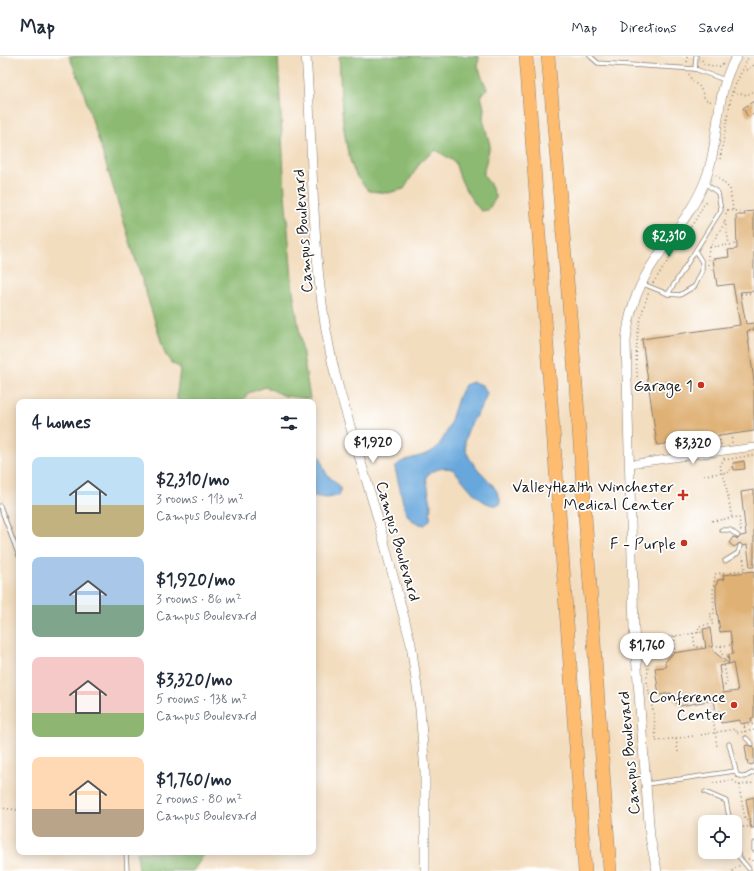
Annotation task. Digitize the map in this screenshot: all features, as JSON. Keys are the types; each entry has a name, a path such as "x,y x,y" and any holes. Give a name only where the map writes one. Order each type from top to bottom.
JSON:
{"highway":[{"path":"525,56 585,871"},
{"path":"548,56 557,145 610,871"},
{"path":"556,56 557,145"},
{"path":"608,831 614,871"}],"street":[{"name":"Campus Boulevard","path":"306,56 318,257 332,358 403,609 413,659 420,709 424,772 425,871"},
{"name":"Campus Boulevard","path":"657,871 650,837 634,629 626,342 630,317 642,283 661,252 708,185 719,103 726,80 737,56"},
{"path":"630,464 754,447"}],"lane":[{"path":"590,56 598,64 688,68 726,80"},
{"path":"695,69 696,56"},
{"path":"668,294 696,252 721,210 718,193 708,185"},
{"path":"642,283 668,294 680,295 694,286 702,271 702,262 696,252"},
{"path":"0,506 16,548"},
{"path":"721,530 730,530 740,536"},
{"path":"725,561 738,553 740,546"},
{"path":"746,738 752,744"},
{"path":"729,744 735,770 742,778 754,772"},
{"path":"646,784 735,770"},
{"path":"705,792 726,801 729,815"},
{"path":"754,843 754,850"},
{"path":"126,855 127,871"},
{"path":"741,859 749,869"}],"path":[{"path":"687,56 690,78 700,88 705,99 711,102 730,105"},
{"path":"701,56 704,64 714,67 720,66 724,60"},
{"path":"719,165 732,92 749,56"},
{"path":"746,70 754,66"},
{"path":"732,92 747,95 754,91"},
{"path":"648,383 638,382 635,347 640,319 651,287 696,219 708,185 718,170"},
{"path":"716,175 730,188 734,210"},
{"path":"715,269 709,270 707,255 710,246 722,230 727,210 745,212"},
{"path":"725,221 729,244"},
{"path":"710,246 737,244"},
{"path":"741,294 754,293"},
{"path":"731,434 732,442"},
{"path":"713,437 721,444 719,436"},
{"path":"732,518 720,467 724,460 754,455"},
{"path":"704,475 730,472 730,468 734,468"},
{"path":"712,521 739,517 740,536"},
{"path":"698,632 699,626 714,624 710,614 714,614 715,574 745,570 743,554"},
{"path":"694,736 656,742 654,716 646,678 648,671 646,640 703,632"},
{"path":"692,633 695,647 732,645"},
{"path":"674,653 675,636"},
{"path":"721,646 727,682 722,688"},
{"path":"723,659 728,658"},
{"path":"711,701 717,732 717,747"},
{"path":"745,732 744,725 754,724"},
{"path":"701,735 735,729 736,733 754,730"},
{"path":"676,739 678,752"},
{"path":"713,783 732,780 740,785 754,783"},
{"path":"740,785 745,818 753,826"},
{"path":"0,808 16,810"},
{"path":"742,827 753,826"}],"green space":[{"path":"69,56 278,56 285,194 293,291 310,399 285,396 266,387 248,393 244,399 177,399 180,367 172,364 165,354 81,84"},
{"path":"339,56 479,56 478,67 487,89 481,96 484,108 483,119 490,145 483,175 490,184 496,198 488,210 481,211 472,200 462,183 455,162 436,150 421,161 404,189 388,193 369,191 357,177 348,151 341,101"},
{"path":"137,855 204,855 193,871 139,871"}],"water":[{"path":"473,382 482,385 487,393 466,435 466,450 475,466 495,488 499,495 499,505 492,505 479,498 452,469 438,469 428,474 426,477 431,504 430,520 425,525 419,524 411,519 405,511 395,468 403,461 428,453 438,446 449,426 462,389 465,385"},
{"path":"316,454 319,455 327,474 336,482 341,491 339,496 326,498 316,496"}],"building":[{"path":"754,101 754,114 748,117 743,108"},
{"name":"Garage 1","path":"754,211 754,291 740,292 746,324 754,323 754,330 747,331 754,381 754,431 657,445 642,339 740,325 733,284 717,286 713,259 729,257 728,250 737,249 736,215 745,215 745,212"},
{"path":"744,461 745,469 734,470 733,463"},
{"path":"754,490 754,567 750,567 747,545 743,546 740,543 734,547 729,543 733,537 738,539 741,536 746,535 741,492"},
{"path":"754,571 754,718 751,718 752,722 740,724 740,720 721,723 719,711 716,712 714,700 680,706 672,699 671,693 659,695 655,668 666,667 665,662 673,653 706,648 703,629 710,628 713,651 729,664 728,655 733,654 730,631 720,632 716,602 716,586 718,580 724,579 723,575","holes":["733,663 738,691 723,693 719,666"]},
{"path":"748,745 754,747 754,764 748,765 745,746"},
{"path":"754,797 754,828 751,828 746,799"}],"place":[{"name":"Garage 1","path":"701,385"},
{"name":"ValleyHealth Winchester Medical Center","path":"683,495"},
{"name":"F - Purple","path":"684,543"},
{"name":"Conference Center","path":"734,705"}]}
